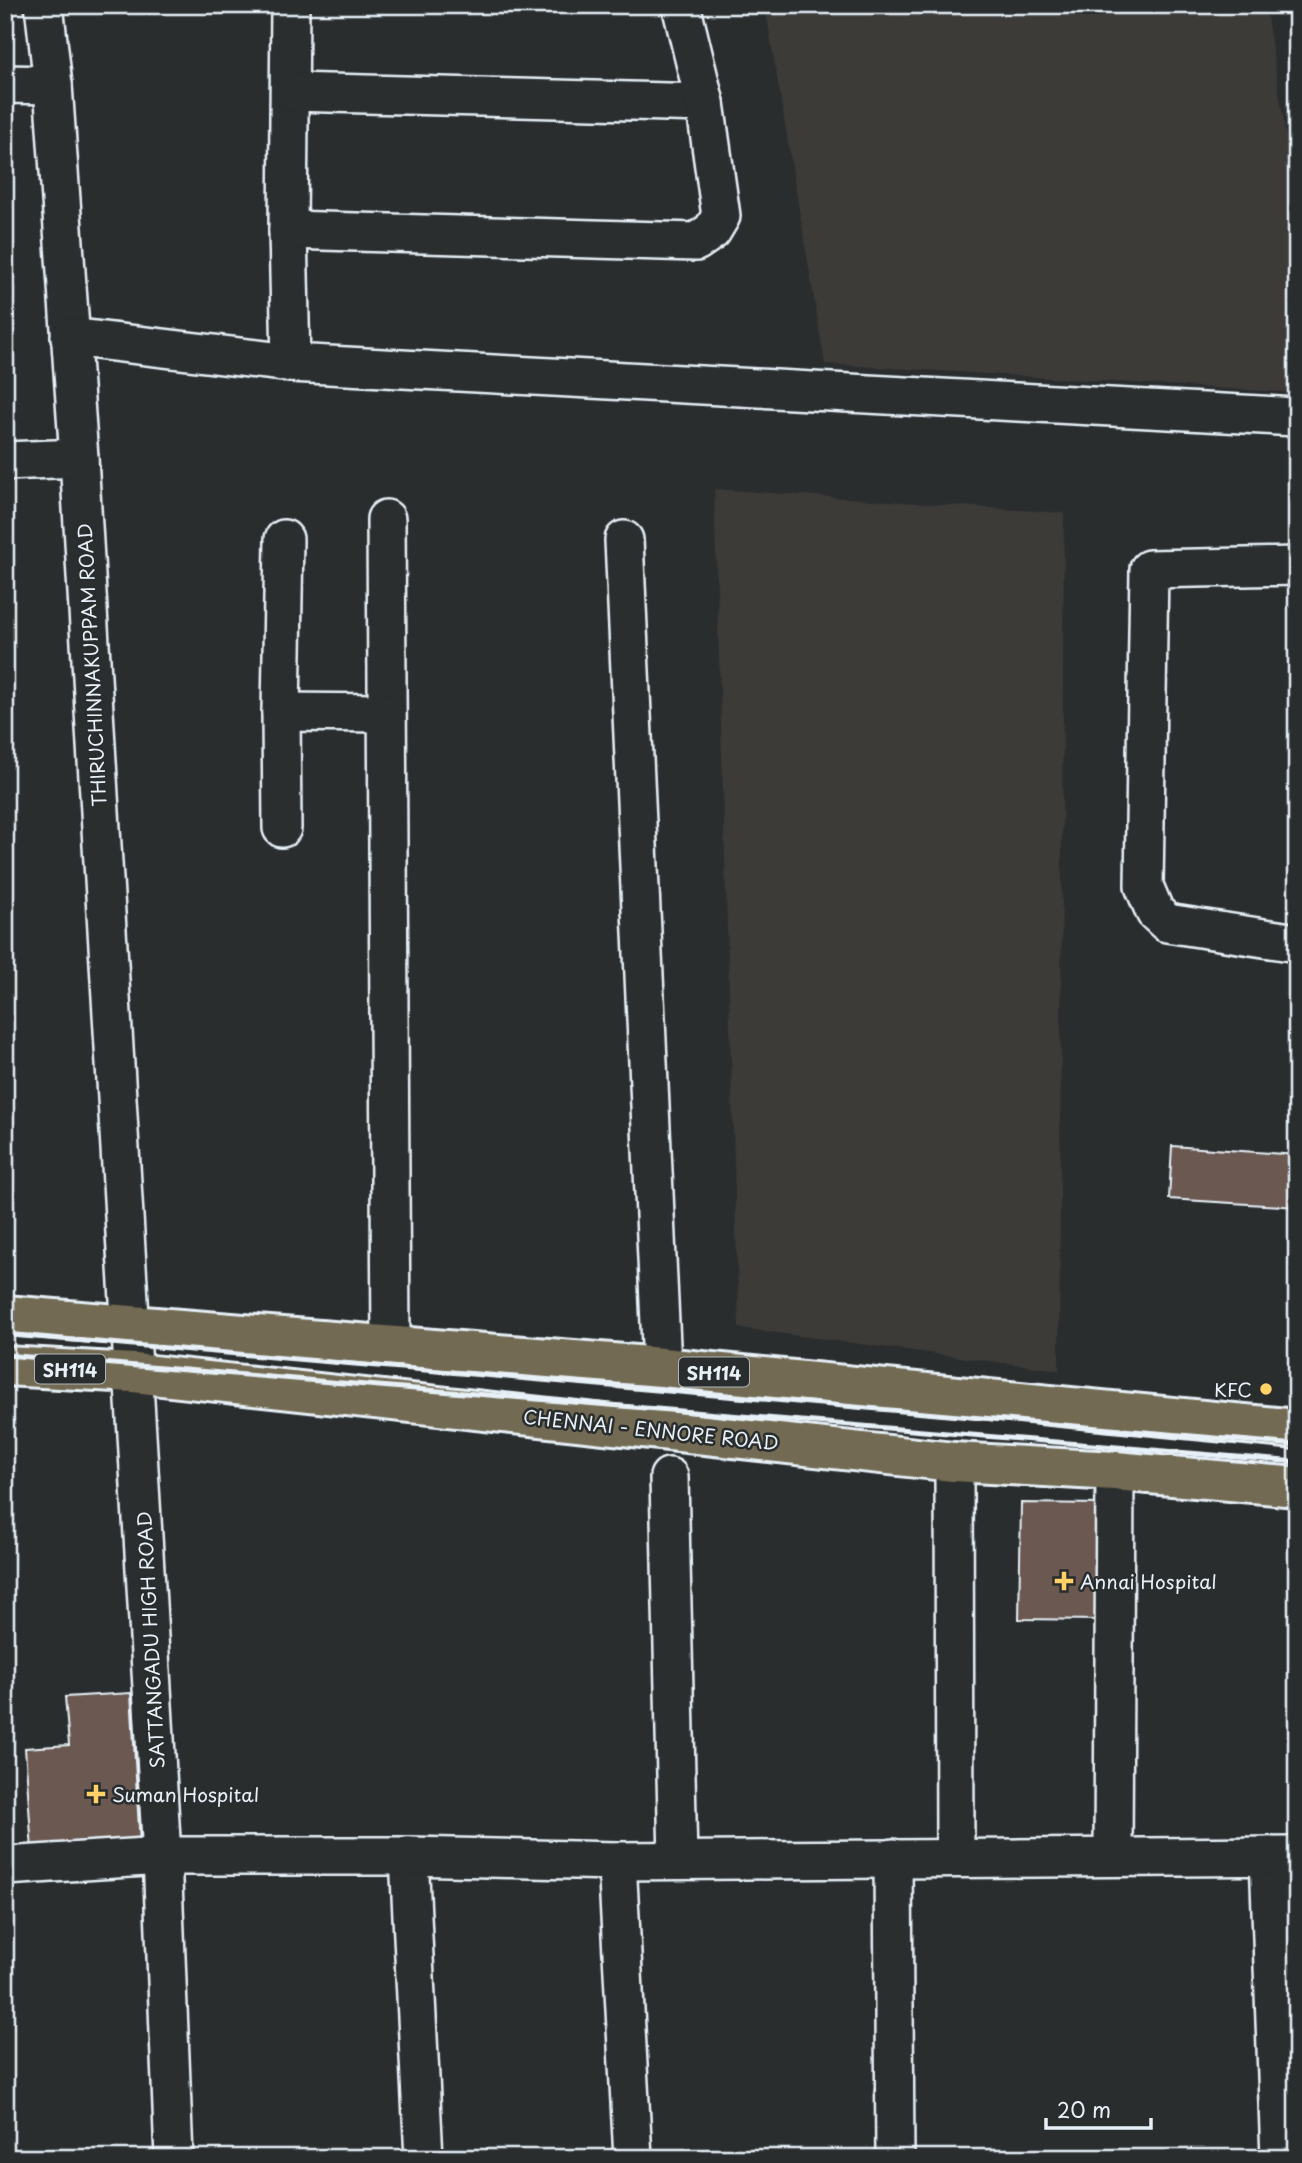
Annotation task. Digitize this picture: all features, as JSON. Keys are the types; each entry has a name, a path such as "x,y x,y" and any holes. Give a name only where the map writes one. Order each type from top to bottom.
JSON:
{"main road":[{"name":"SH114","path":"5,1315 662,1367 1297,1429"},
{"name":"CHENNAI - ENNORE ROAD","path":"5,1366 134,1373 954,1462 1115,1471 1297,1487"}],"street":[{"name":"THIRUCHINNAKUPPAM ROAD","path":"44,5 53,85 79,458 129,1326 134,1373"},
{"path":"290,5 288,230 291,363"},
{"path":"288,230 696,242 712,231 721,216 705,103 681,5"},
{"path":"5,84 53,85"},
{"path":"290,92 705,103"},
{"path":"71,337 291,363 1297,417"},
{"path":"5,461 79,458"},
{"path":"386,519 391,1344"},
{"path":"282,828 284,539"},
{"path":"624,540 662,1367"},
{"path":"1297,566 1149,569 1144,886 1155,912 1167,923 1297,943"},
{"path":"281,712 386,713"},
{"name":"SATTANGADU HIGH ROAD","path":"134,1373 162,1856 174,2158"},
{"path":"954,1462 955,1858"},
{"path":"1113,1857 1115,1471"},
{"path":"669,1477 678,1860"},
{"path":"5,1866 162,1856 617,1861 1283,1856 1280,2158"},
{"path":"409,1857 424,2158"},
{"path":"893,1858 895,2158"},
{"path":"617,1861 633,2158"}],"shaded area":[{"path":"765,5 1265,5 1297,204 1297,393 825,364"},
{"path":"714,489 1064,513 1059,1370 739,1328"}],"building":[{"path":"1172,1146 1297,1155 1297,1207 1169,1199"},
{"path":"1021,1503 1101,1504 1099,1620 1019,1619"},
{"path":"131,1693 140,1845 32,1851 25,1748 69,1745 65,1697"}],"railway":[{"path":"5,1334 1297,1445"},
{"path":"5,1355 1297,1462"}],"place":[{"name":"KFC","path":"1266,1389"},
{"name":"Annai Hospital","path":"1064,1581"},
{"name":"Suman Hospital","path":"96,1794"}]}
